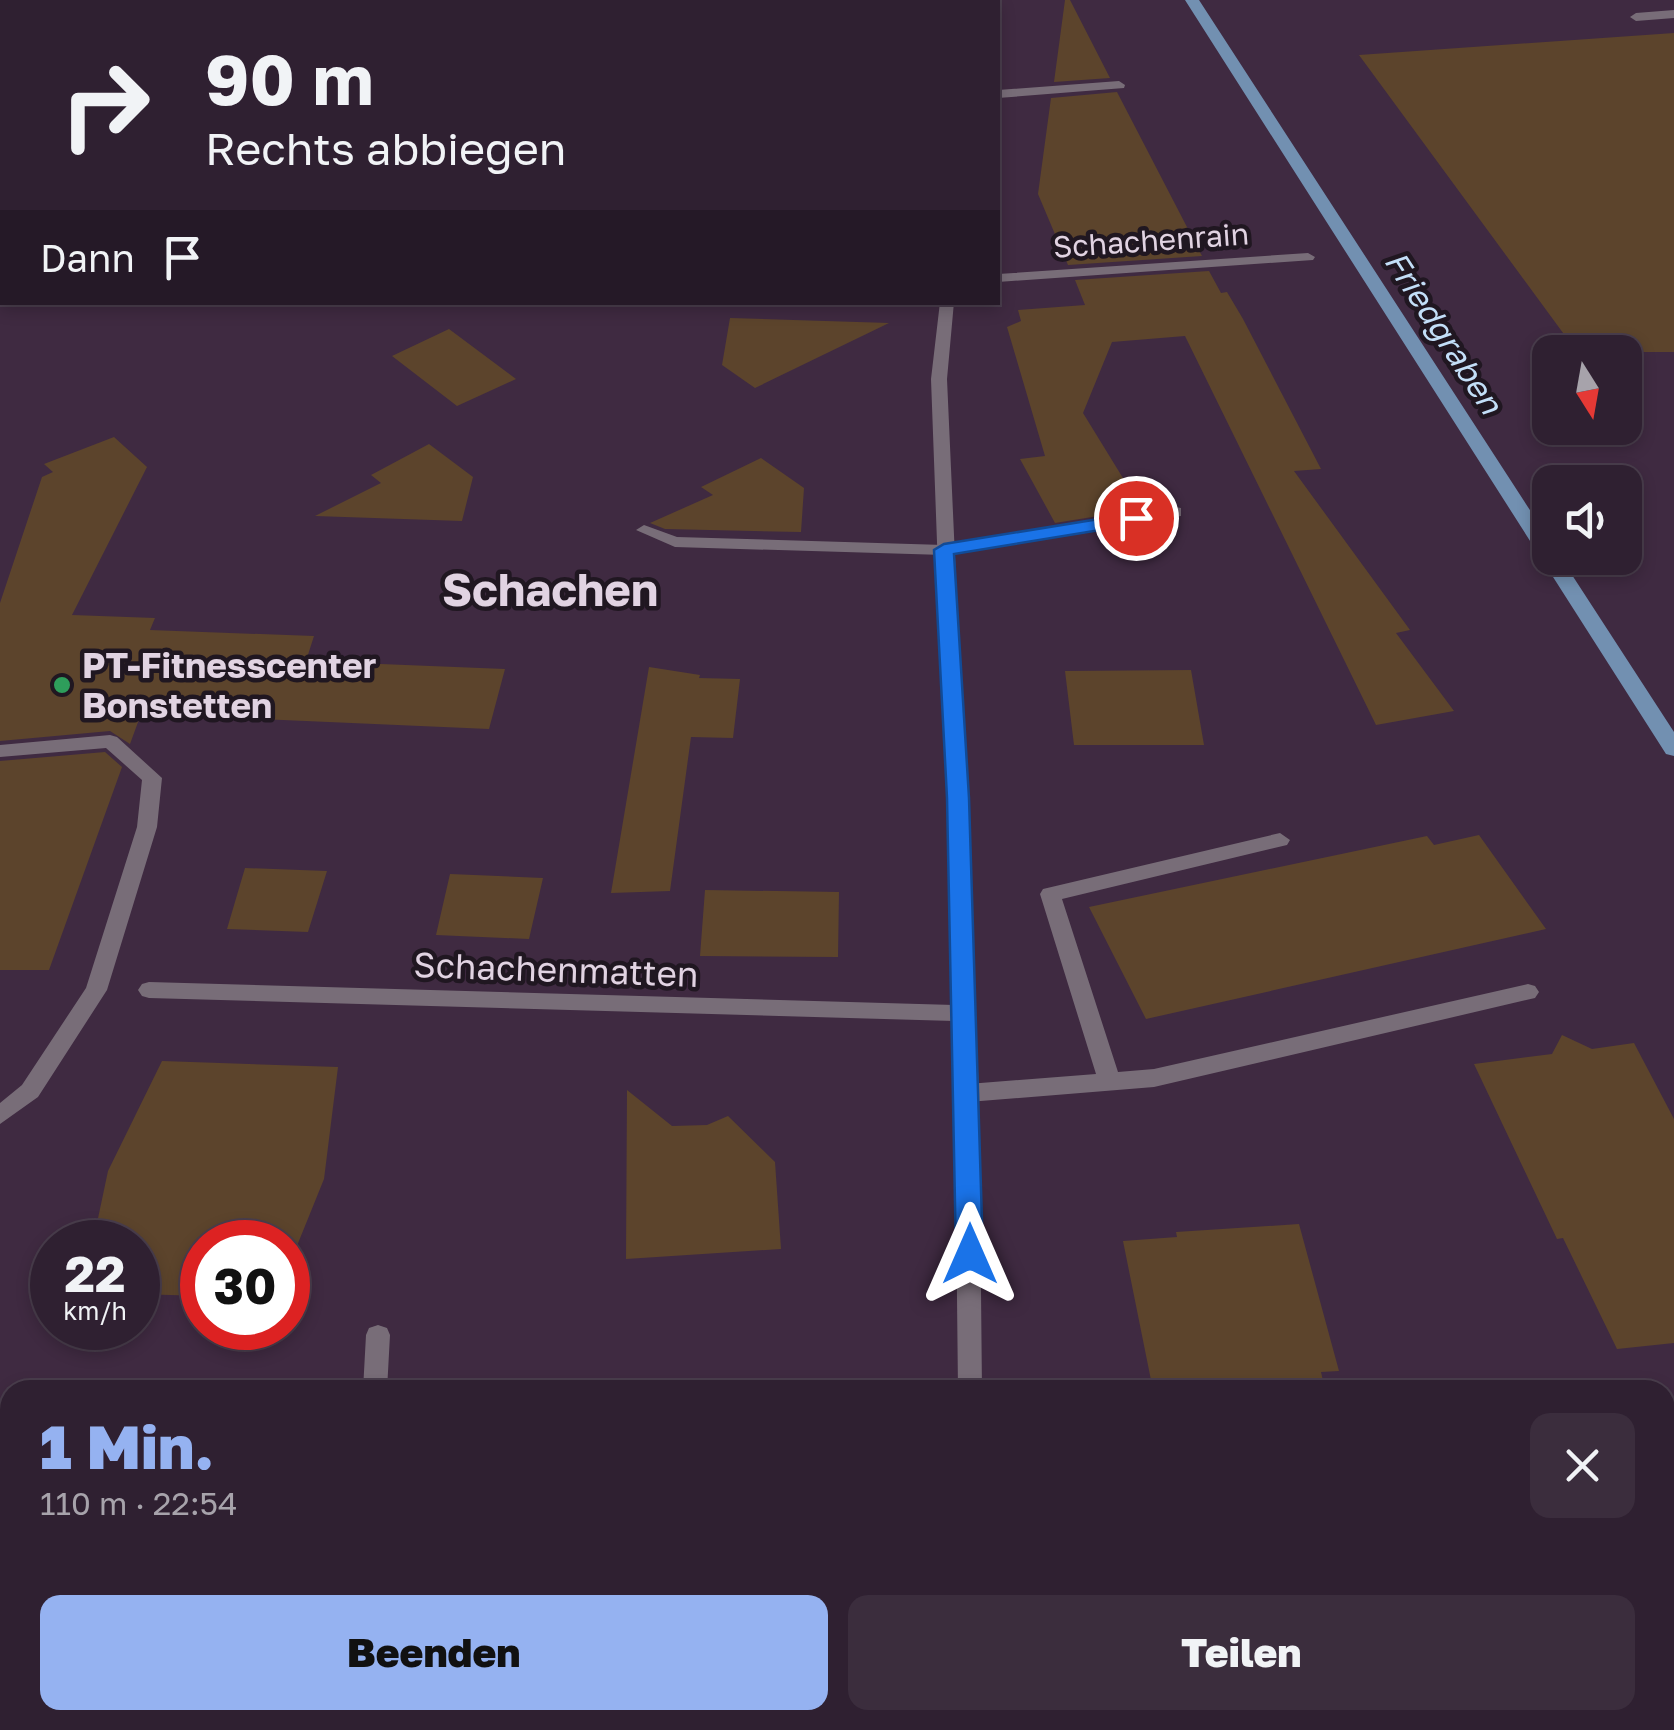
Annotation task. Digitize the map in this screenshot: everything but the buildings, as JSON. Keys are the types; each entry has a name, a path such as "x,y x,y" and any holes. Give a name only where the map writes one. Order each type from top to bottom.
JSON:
{"street":[{"path":"1636,17 1674,14"},
{"path":"1000,94 1119,85"},
{"name":"Schachenrain","path":"1000,278 1308,257"},
{"path":"948,305 939,379 968,1093 970,1380"},
{"path":"644,530 675,542 944,550 1175,512"},
{"path":"0,750 110,740 152,778 147,827 96,990 30,1092 0,1115"},
{"path":"1110,1083 1050,894 1280,840"},
{"name":"Schachenmatten","path":"149,990 962,1013"},
{"path":"968,1093 1154,1078 1528,992"},
{"path":"376,1380 378,1335"}],"waterway":[{"name":"Friedgraben","path":"1192,0 1674,749"}],"place":[{"name":"PT-Fitnesscenter Bonstetten","path":"62,685"}],"district":[{"name":"Schachen","path":"550,589"}],"route":[{"path":"970,1254 958,798 944,550 1136,518"}]}
